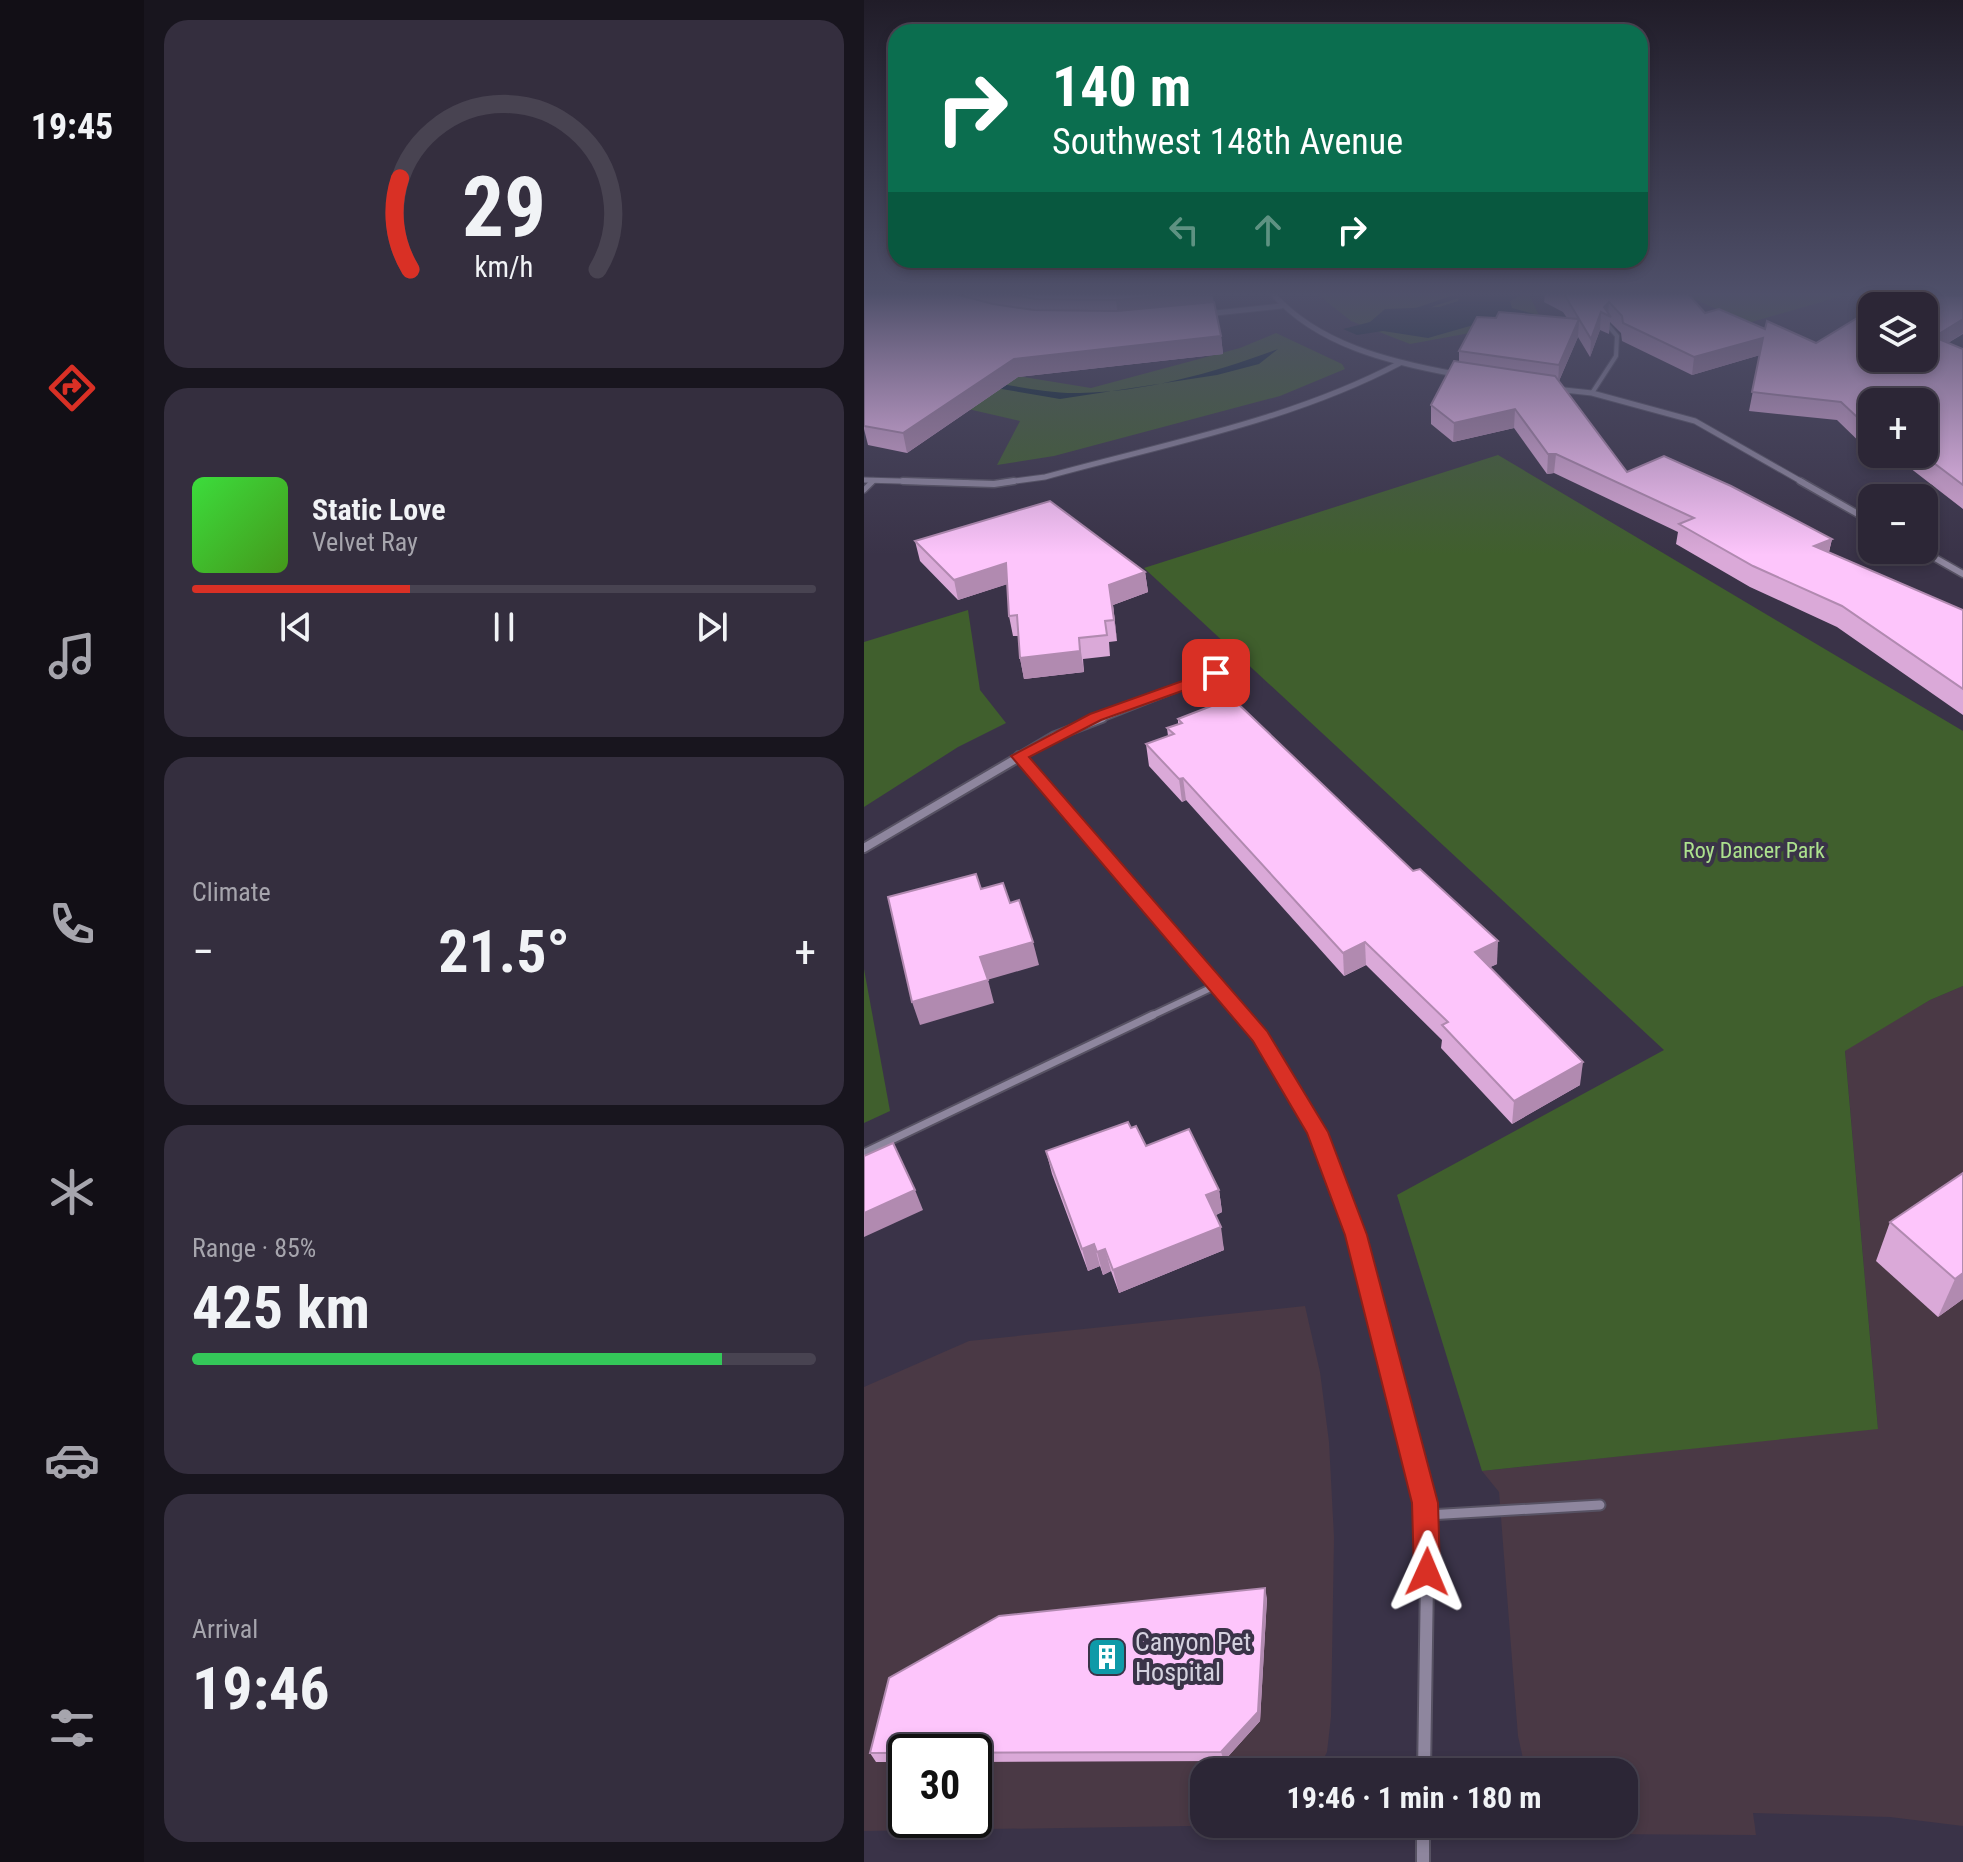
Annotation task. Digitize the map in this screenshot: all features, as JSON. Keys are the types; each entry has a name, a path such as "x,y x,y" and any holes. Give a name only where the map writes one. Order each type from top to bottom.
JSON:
{"street":[{"path":"864,480 994,484 1045,477 1309,405 1361,381"},
{"path":"1546,388 1592,393 1695,421 1858,514"},
{"path":"1938,560 1963,574"},
{"path":"864,848 1019,756 1095,717 1216,673"},
{"path":"1019,756 1260,1036 1317,1132 1356,1235 1428,1515 1424,1758"},
{"path":"1423,1838 1423,1862"}],"lane":[{"path":"1592,393 1600,381"},
{"path":"864,490 873,481"},
{"path":"864,1153 1217,985"},
{"path":"1428,1515 1600,1505"}],"shaded area":[{"path":"1963,986 1963,1826 1890,1817 1753,1813 1756,1835 1638,1834 1638,1758 1523,1758 1518,1736 1499,1492 1482,1471 1878,1428 1845,1050 1930,1000"},
{"path":"1305,1306 1320,1372 1329,1442 1334,1537 1331,1717 1324,1758 1190,1758 1190,1826 992,1829 992,1734 888,1734 888,1831 864,1831 864,1387 969,1341"}],"green space":[{"path":"872,381 1047,381 1091,388 1117,381 1316,381 1280,396 1054,456 997,465 1020,421 864,385"},
{"name":"Roy Dancer Park","path":"1498,455 1963,731 1963,986 1930,1000 1845,1051 1878,1429 1482,1471 1397,1195 1664,1050 1144,568"},
{"path":"968,610 980,690 1006,723 958,747 864,807 864,642"},
{"path":"864,969 890,1111 864,1123"}],"water":[{"path":"994,383 1069,393 1115,391 1060,399 984,386"}],"building":[{"path":"864,381 981,381 903,433 864,426"},
{"path":"1444,381 1559,381 1627,472 1664,456 1731,486 1832,539 1814,546 1963,610 1963,689 1842,606 1753,566 1679,524 1694,518 1556,454 1548,454 1515,409 1454,423 1431,405"},
{"path":"1754,381 1963,381 1963,485 1938,466 1938,388 1858,388 1858,418 1841,402 1752,392"},
{"path":"1050,501 1145,572 1109,585 1114,620 1105,621 1107,635 1079,638 1080,651 1020,658 1017,615 1009,616 1006,563 954,580 915,541"},
{"path":"1232,698 1413,871 1420,869 1498,941 1475,952 1583,1062 1514,1101 1442,1025 1448,1022 1365,942 1343,953 1183,778 1179,779 1146,744 1174,734 1167,728 1182,723 1178,719"},
{"path":"976,874 981,889 1003,883 1010,903 1019,900 1033,942 980,957 988,980 912,1002 888,897"},
{"path":"1128,1122 1131,1128 1136,1126 1146,1146 1189,1129 1219,1190 1206,1195 1221,1227 1113,1270 1105,1249 1097,1252 1094,1244 1082,1249 1046,1151"},
{"path":"893,1143 915,1190 864,1213 864,1156"},
{"path":"1963,1173 1963,1273 1955,1279 1890,1222"},
{"name":"Canyon Pet Hospital","path":"1265,1588 1258,1712 1221,1752 992,1753 992,1734 888,1734 888,1753 870,1753 889,1678 999,1616"}],"place":[{"name":"Canyon Pet Hospital","path":"1107,1657"}],"route":[{"path":"1216,673 1095,717 1019,756 1260,1036 1317,1132 1356,1235 1428,1515 1427,1572"}]}
